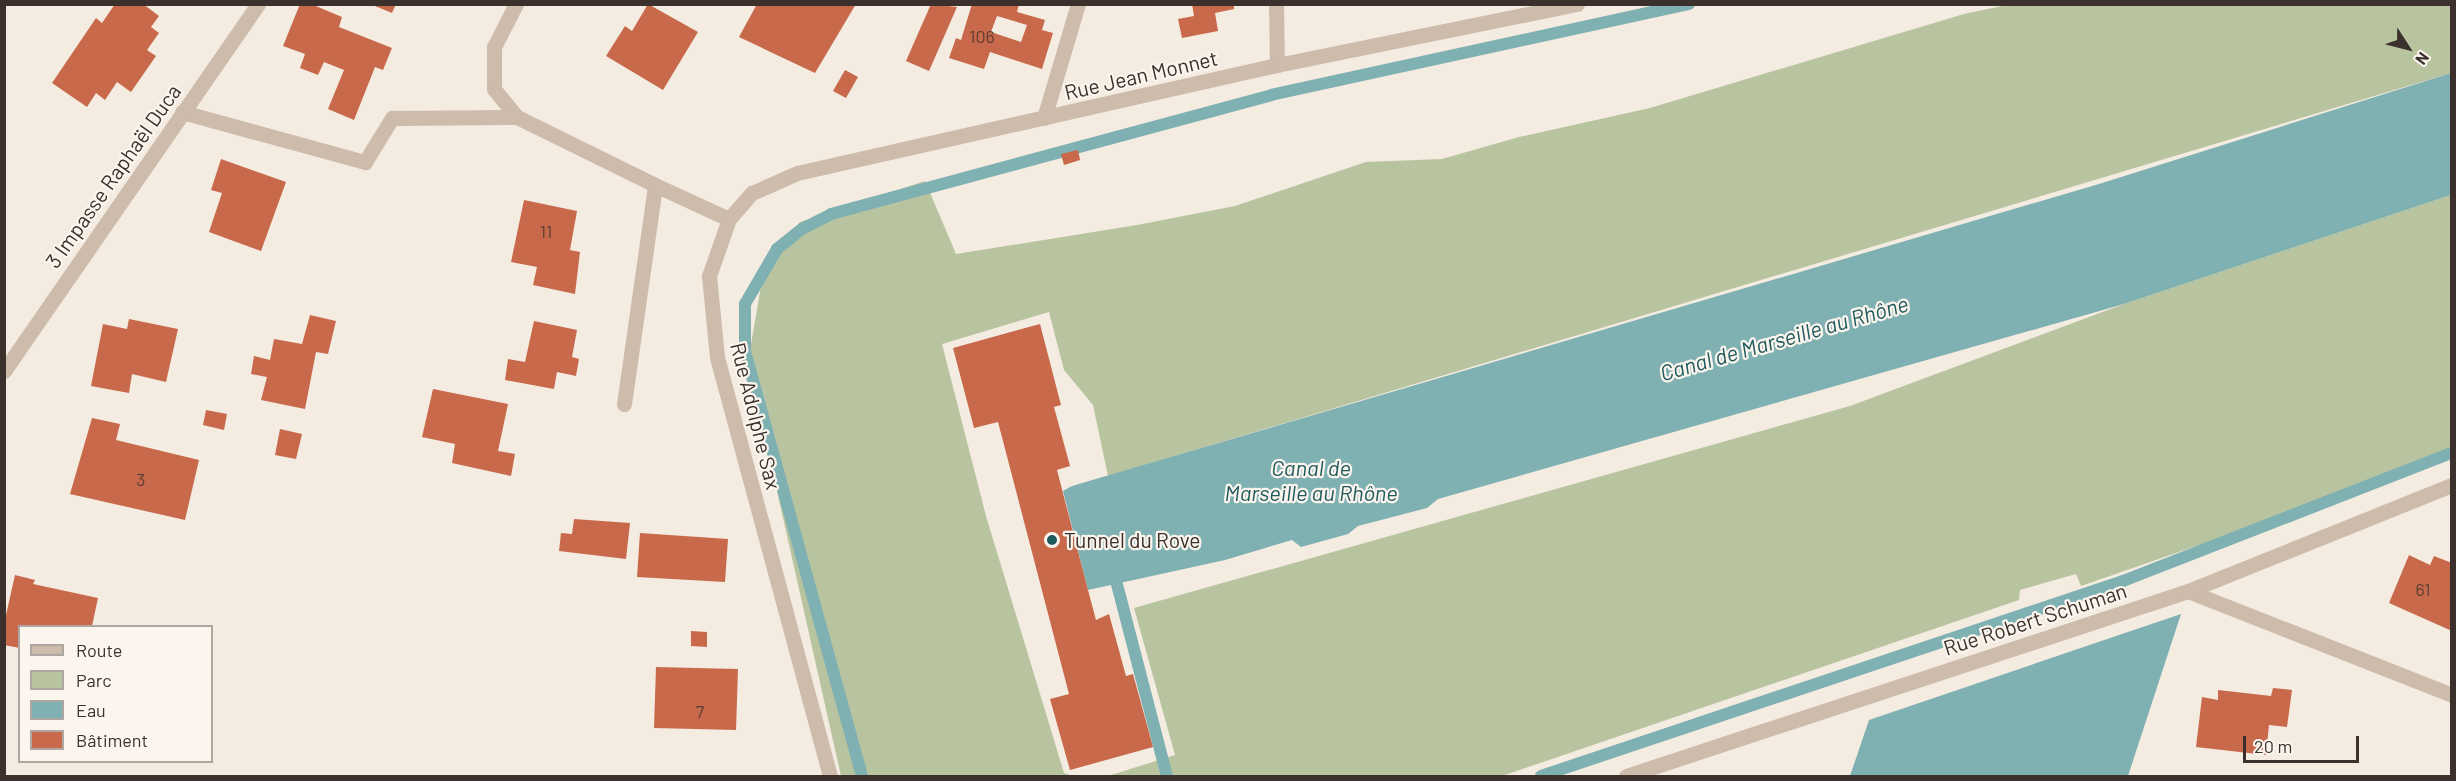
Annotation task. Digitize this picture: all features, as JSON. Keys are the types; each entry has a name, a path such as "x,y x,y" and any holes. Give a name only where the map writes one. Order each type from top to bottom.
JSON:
{"street":[{"name":"3 Impasse Raphaël Duca","path":"4,371 258,4"},
{"path":"516,4 494,48 494,89 517,117 729,219"},
{"path":"1044,118 1078,4"},
{"path":"1276,4 1278,65"},
{"name":"Rue Jean Monnet","path":"729,219 752,193 797,173 1278,65 1577,4"},
{"path":"182,112 364,162 392,118 517,117"},
{"path":"624,404 655,184"},
{"name":"Rue Adolphe Sax","path":"729,219 709,276 717,357 830,777"},
{"name":"Rue Robert Schuman","path":"1626,777 2188,591 2451,486"},
{"path":"2188,591 2451,695"}],"green space":[{"path":"2007,5 2451,5 2451,73 1108,476 1093,405 1064,370 1049,312 942,344 986,516 1064,773 1073,776 841,776 748,362 763,274 800,222 925,181 956,254 1137,225 1235,206 1366,162 1442,159 1519,137 1650,108 1964,14"},
{"path":"2451,195 2451,449 2251,527 2081,586 2076,574 2020,590 2019,600 1502,776 1108,776 1175,755 1134,608 1850,406 2124,304"}],"water":[{"name":"Canal de Marseille au Rhône","path":"2451,73 2451,195 2124,304 1438,499 1427,508 1358,526 1348,534 1301,547 1292,540 1225,560 1088,590 1063,491 1072,486 2099,184"},
{"path":"2181,614 2128,776 1850,776 1869,720"}],"building":[{"path":"115,4 143,4 159,16 151,27 159,33 147,50 156,56 131,92 117,82 105,100 96,93 87,107 52,83 96,18 102,23"},
{"path":"300,4 311,4 342,17 339,27 392,48 383,70 375,67 354,120 328,109 344,70 324,62 318,75 300,68 305,54 283,46"},
{"path":"370,4 396,4 392,13"},
{"path":"648,4 698,32 663,90 606,56 625,26 632,31"},
{"path":"757,4 856,4 815,73 739,37"},
{"path":"931,4 957,7 929,71 906,61"},
{"path":"972,4 1019,4 1017,12 1045,20 1042,30 1053,33 1042,69 990,52 984,69 949,58 956,38 961,40","holes":["997,16 1027,25 1021,42 991,32"]},
{"path":"1192,4 1234,4 1234,9 1215,13 1218,31 1182,38 1178,19 1194,16"},
{"path":"845,70 858,77 846,98 833,91"},
{"path":"1078,150 1080,160 1064,165 1061,154"},
{"path":"221,159 286,182 261,251 209,232 222,193 211,190"},
{"path":"524,200 577,211 570,250 580,252 575,294 533,285 537,267 511,262"},
{"path":"310,315 336,321 328,354 316,352 305,409 261,400 267,377 251,374 254,356 270,360 274,339 302,344"},
{"path":"129,319 178,329 166,382 132,374 129,393 91,386 103,324 127,329"},
{"path":"534,321 577,330 572,357 579,359 576,376 557,372 554,389 505,380 508,359 525,362"},
{"path":"1040,324 1061,405 1054,407 1070,466 1057,470 1096,620 1109,614 1126,676 1133,674 1153,747 1070,770 1050,699 1069,694 998,422 974,428 953,348"},
{"path":"433,389 508,404 498,451 515,454 511,476 452,463 455,444 422,437"},
{"path":"206,410 227,414 224,430 203,425"},
{"path":"92,418 120,424 116,440 199,460 185,520 70,494"},
{"path":"280,429 302,434 296,459 275,455"},
{"path":"574,519 630,523 626,559 559,551 561,533 572,534"},
{"path":"640,533 728,539 725,582 637,577"},
{"path":"2409,555 2430,565 2434,556 2452,563 2452,631 2389,603"},
{"path":"15,575 35,580 33,584 98,598 92,625 18,625 18,648 4,645 4,624"},
{"path":"691,631 707,632 707,647 691,646"},
{"path":"656,667 738,669 736,730 654,728"},
{"path":"2273,688 2292,690 2287,727 2269,725 2266,755 2196,747 2202,697 2218,700 2218,690 2271,696"}],"waterway":[{"path":"862,776 745,351 745,304 777,249 802,229 831,214 1271,95 1689,4"},
{"path":"1541,776 2123,581 2452,453"},
{"path":"1113,569 1167,776"}],"place":[{"name":"Tunnel du Rove","path":"1052,540"}]}
